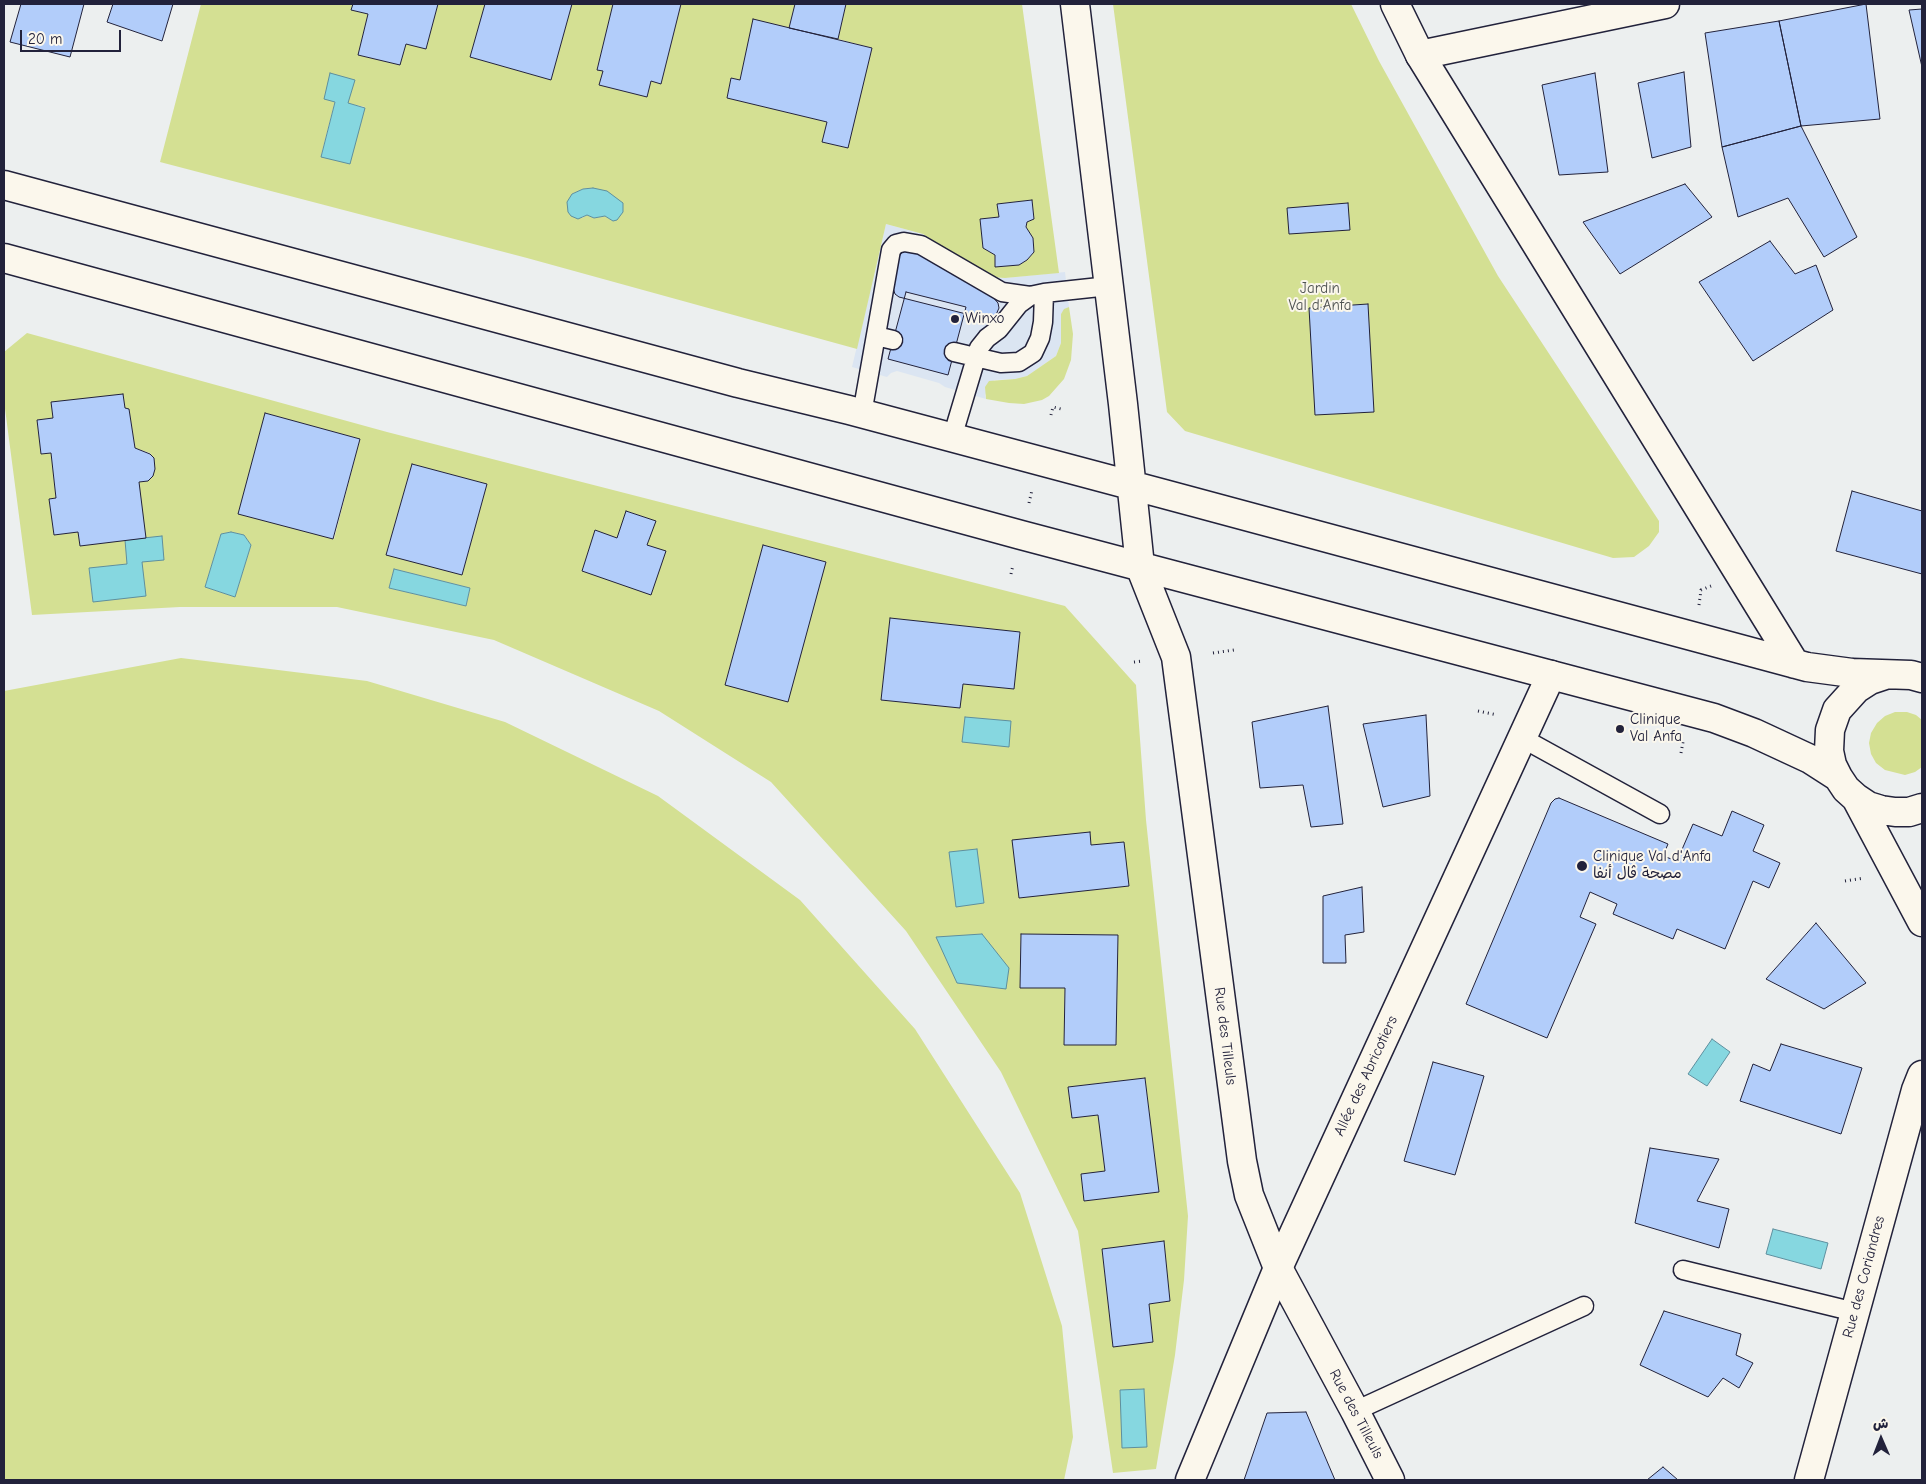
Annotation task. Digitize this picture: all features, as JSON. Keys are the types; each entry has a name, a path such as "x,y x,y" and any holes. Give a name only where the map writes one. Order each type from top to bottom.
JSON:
{"main road":[{"name":"Rue des Tilleuls","path":"1075,4 1123,404 1140,566 1176,657 1242,1161 1249,1195 1278,1268 1390,1480"},
{"path":"1395,4 1420,55 1795,664"},
{"path":"1420,55 1665,4"},
{"path":"4,185 1795,664 1829,672 1911,675 1922,678"},
{"path":"4,258 1140,566 1714,718 1810,759 1838,778 1856,798 1922,922"},
{"path":"1838,778 1830,757 1829,746 1830,730 1837,710 1850,694 1862,684 1888,674"},
{"name":"Allée des Abricotiers","path":"1190,1480 1278,1268 1551,675"},
{"path":"1856,798 1881,810 1909,812 1922,808"},
{"name":"Rue des Coriandres","path":"1809,1480 1854,1312 1916,1090 1922,1075"}],"lane":[{"path":"862,414 891,250 896,244 904,242 921,245 1002,292 1037,294 1109,286"},
{"path":"954,352 1001,363 1019,362 1033,353 1040,338 1043,322 1037,294"},
{"path":"952,438 979,348 987,338 999,329 1019,304 1037,294"},
{"path":"876,336 893,340"},
{"path":"1522,738 1660,814"},
{"path":"1683,1270 1854,1312"},
{"path":"1355,1411 1584,1306"}],"path":[{"path":"1051,415 1053,408 1061,409"},
{"path":"1699,611 1701,590"},
{"path":"1213,653 1234,650"},
{"path":"1134,662 1143,661"},
{"path":"1478,711 1497,715"},
{"path":"1681,753 1684,736"},
{"path":"1845,881 1864,877"}],"shaded area":[{"path":"886,224 923,234 990,277 1005,278 1065,272 1069,307 1061,314 1061,343 1056,356 1027,376 1015,379 994,380 985,395 986,399 897,371 887,377 852,367"}],"green space":[{"path":"201,4 353,4 351,10 368,14 358,55 400,65 406,44 426,49 438,4 485,4 470,57 551,80 572,4 613,4 597,69 603,71 599,85 647,97 651,81 661,84 681,4 795,4 789,28 753,20 740,80 731,78 727,98 827,122 822,142 847,148 872,48 838,39 846,4 1022,4 1059,273 1005,278 990,277 923,234 886,224 857,349 527,258 160,162","holes":["335,101 365,107 321,156","593,188 613,221 605,216 594,218 587,215 582,218 572,194 583,189","1032,200 1034,219 1027,222 1026,227 1033,238 1034,252 1019,265 996,267 995,255 983,248 980,219 999,217 997,204"]},
{"name":"Jardin Val d'Anfa","path":"1113,4 1351,4 1379,61 1498,276 1659,521 1659,532 1649,546 1634,557 1613,558 1185,431 1167,412"},
{"path":"1069,307 1073,334 1071,360 1064,379 1049,396 1042,400 1024,404 986,399 985,387 989,381 1027,376 1056,356 1061,343 1061,314 1064,309"},
{"path":"27,333 387,432 1065,606 1136,685 1146,820 1188,1216 1184,1280 1175,1355 1156,1469 1113,1473 1078,1231 1001,1072 906,931 771,782 659,711 494,640 337,607 180,607 32,615 4,401 4,352","holes":["51,403 129,409 135,448 150,453 154,459 148,481 139,482 125,540 80,546 78,532 54,535 49,499 56,498 51,453 41,454 37,420 53,418","265,413 360,439 334,539 238,514","412,464 487,484 462,575 386,554","627,511 655,521 647,545 665,551 651,594 582,571 595,531 617,538","231,532 244,535 251,545 235,597 205,587 221,534","162,536 142,562 93,602 89,569 128,564","763,545 826,562 725,684","394,569 470,588 466,606 389,588","890,618 1020,632 1014,689 963,684 960,708 881,700","1013,840 1091,845 1129,886 1019,898","1021,934 1118,935 1116,1045 1064,1044 1065,988 1020,987","1145,1078 1159,1192 1084,1201 1081,1175 1105,1171 1098,1115 1072,1118 1068,1087","1164,1242 1170,1301 1149,1304 1153,1342 1113,1347 1102,1249"]},
{"path":"181,658 367,681 505,722 658,796 800,900 915,1029 1020,1193 1062,1326 1073,1437 1064,1480 4,1480 4,691"},
{"path":"1895,712 1907,712 1916,715 1922,720 1922,767 1915,772 1905,775 1885,770 1876,763 1871,754 1869,743 1871,733 1877,723 1885,716"}],"water":[{"path":"330,73 355,80 348,103 365,108 350,164 321,157 335,102 324,99"},
{"path":"593,188 607,191 623,203 623,212 617,220 613,221 605,216 594,218 587,215 578,219 571,216 568,212 567,202 572,194 583,189"},
{"path":"231,532 244,535 251,545 235,597 205,587 221,534"},
{"path":"162,536 164,560 142,562 146,596 93,602 89,568 127,564 125,540"},
{"path":"394,569 470,588 466,606 389,588"},
{"path":"965,717 1011,721 1009,747 962,742"},
{"path":"977,849 984,903 956,907 949,852"},
{"path":"982,934 1009,968 1006,989 957,983 936,937"},
{"path":"1712,1039 1730,1052 1707,1086 1688,1074"},
{"path":"1773,1229 1828,1243 1821,1269 1766,1254"},
{"path":"1144,1389 1147,1447 1122,1448 1120,1390"}],"building":[{"path":"21,4 84,4 70,57 10,42"},
{"path":"113,4 173,4 162,41 107,22"},
{"path":"353,4 438,4 426,49 406,44 400,65 358,55 368,14 351,10"},
{"path":"485,4 572,4 551,80 470,57"},
{"path":"613,4 681,4 661,84 651,81 647,97 599,85 603,71 597,70"},
{"path":"795,4 846,4 838,39 789,28"},
{"path":"1866,4 1880,119 1801,126 1779,21"},
{"path":"1922,9 1922,67 1909,10"},
{"path":"753,19 872,48 848,148 822,142 827,122 727,98 731,78 740,80"},
{"path":"1779,21 1801,126 1722,147 1705,33"},
{"path":"1684,72 1691,147 1652,158 1638,83"},
{"path":"1595,73 1608,172 1559,175 1542,85"},
{"path":"1801,126 1857,237 1824,257 1788,198 1738,217 1722,147"},
{"path":"1685,184 1712,217 1620,274 1583,222"},
{"path":"1032,200 1034,219 1027,222 1026,227 1033,238 1034,252 1019,265 995,267 995,255 983,248 980,219 999,217 997,204"},
{"path":"1348,203 1350,230 1289,234 1287,208"},
{"path":"1770,241 1795,274 1816,265 1833,310 1753,361 1699,282"},
{"path":"903,251 918,251 991,295 998,303 999,308 995,317 986,319 899,297 895,294 892,285 898,258"},
{"path":"906,292 966,307 948,375 888,359"},
{"path":"1368,304 1374,412 1315,415 1309,308"},
{"path":"123,394 125,408 129,409 135,448 150,454 154,458 155,469 153,476 148,481 139,482 146,538 80,546 78,532 54,535 49,499 56,498 51,453 41,454 37,420 53,418 51,402"},
{"path":"265,413 360,439 333,539 238,514"},
{"path":"412,464 487,484 462,575 386,555"},
{"path":"1852,491 1922,511 1922,574 1836,551"},
{"path":"626,511 656,521 647,545 666,551 651,595 582,571 595,530 617,538"},
{"path":"763,545 826,562 788,702 725,685"},
{"path":"890,618 1020,632 1014,689 963,684 960,708 881,700"},
{"path":"1328,706 1343,824 1311,827 1303,785 1260,788 1252,722"},
{"path":"1426,715 1430,796 1383,807 1363,724"},
{"path":"1559,798 1668,844 1663,856 1677,861 1693,824 1722,836 1732,811 1764,825 1753,851 1780,863 1769,888 1753,881 1725,949 1677,929 1673,939 1613,914 1617,904 1590,892 1580,917 1596,924 1547,1038 1466,1004 1551,803"},
{"path":"1090,832 1091,845 1124,842 1129,886 1019,898 1012,840"},
{"path":"1362,887 1364,932 1345,935 1346,963 1323,963 1323,896"},
{"path":"1816,923 1866,983 1824,1009 1766,979"},
{"path":"1021,934 1118,935 1116,1045 1064,1045 1065,988 1020,988"},
{"path":"1781,1044 1862,1068 1841,1134 1740,1101 1753,1064 1770,1071"},
{"path":"1433,1062 1484,1076 1455,1175 1404,1161"},
{"path":"1145,1078 1159,1192 1084,1201 1081,1174 1105,1171 1098,1115 1072,1118 1068,1087"},
{"path":"1650,1148 1719,1159 1697,1201 1729,1209 1719,1248 1635,1223"},
{"path":"1164,1241 1170,1301 1149,1304 1153,1342 1113,1347 1102,1249"},
{"path":"1664,1311 1741,1334 1736,1355 1753,1363 1739,1388 1723,1378 1708,1397 1640,1365"},
{"path":"1306,1412 1335,1480 1244,1480 1267,1413"},
{"path":"1663,1467 1678,1480 1647,1480"}],"place":[{"name":"Winxo","path":"955,319"},
{"name":"Clinique Val Anfa","path":"1620,729"},
{"name":"Clinique Val d'Anfa مصحة ڤال أنفا","path":"1582,866"}]}
